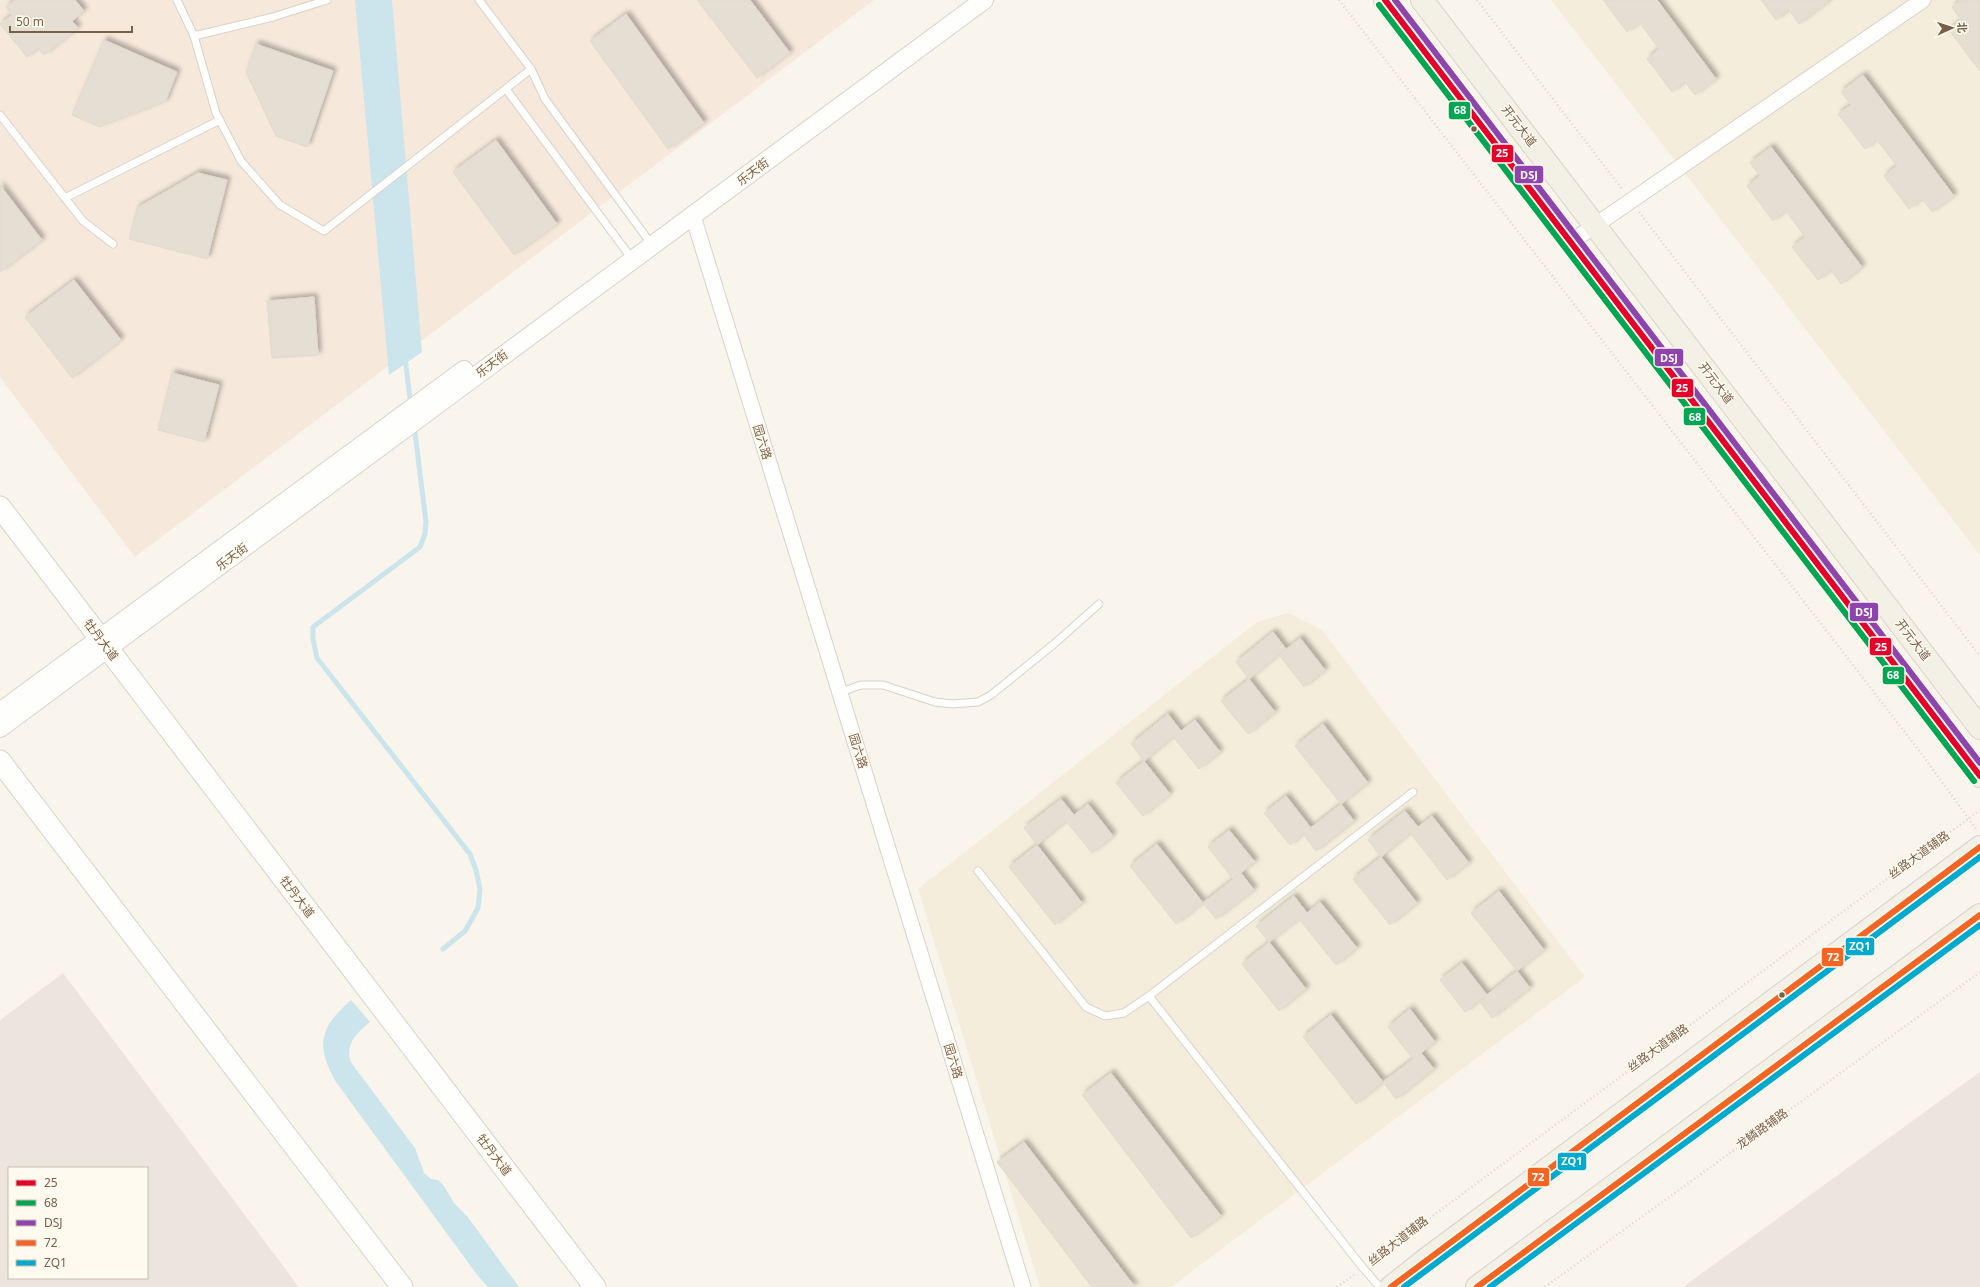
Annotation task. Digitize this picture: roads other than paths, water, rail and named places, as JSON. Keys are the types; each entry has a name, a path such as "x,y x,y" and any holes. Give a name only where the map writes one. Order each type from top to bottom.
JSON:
{"main road":[{"path":"1385,0 1980,776"},
{"name":"开元大道","path":"1422,0 1980,728"},
{"name":"牡丹大道","path":"0,508 595,1287"},
{"path":"0,761 402,1287"},
{"path":"1391,1287 1438,1250 1980,847"},
{"path":"1477,1287 1980,915"}],"street":[{"name":"乐天街","path":"0,728 104,644 649,241 966,0"},
{"name":"乐天街","path":"649,241 693,216 984,0"},
{"path":"1571,242 1923,0"},
{"name":"园六路","path":"693,216 1023,1287"},
{"name":"乐天街","path":"0,712 104,644"}],"lane":[{"path":"177,0 194,36 216,113 241,161 280,205 324,231 531,69"},
{"path":"194,36 273,17 327,0"},
{"path":"480,0 531,69 545,99 649,241"},
{"path":"506,89 629,255"},
{"path":"0,115 87,225 113,244"},
{"path":"65,198 220,120"},
{"path":"840,692 861,685 883,685 935,702 952,704 978,702 990,695 1054,644 1099,604"},
{"path":"978,871 1086,1007 1105,1016 1124,1013 1149,996 1413,792"},
{"path":"1149,996 1363,1268 1380,1287"}],"water":[{"path":"355,0 392,0 422,352 389,375"},
{"path":"351,1000 370,1022 357,1034 351,1043 349,1054 350,1061 415,1148 424,1173 431,1179 438,1180 444,1186 454,1203 467,1216 519,1287 488,1287 478,1276 336,1082 325,1057 323,1047 324,1037 327,1028 333,1019"}],"waterway":[{"path":"405,358 410,398"},
{"path":"415,433 426,522 425,534 420,547 313,627 313,639 317,658 470,854 476,870 480,889 478,908 465,931 443,949"}]}
